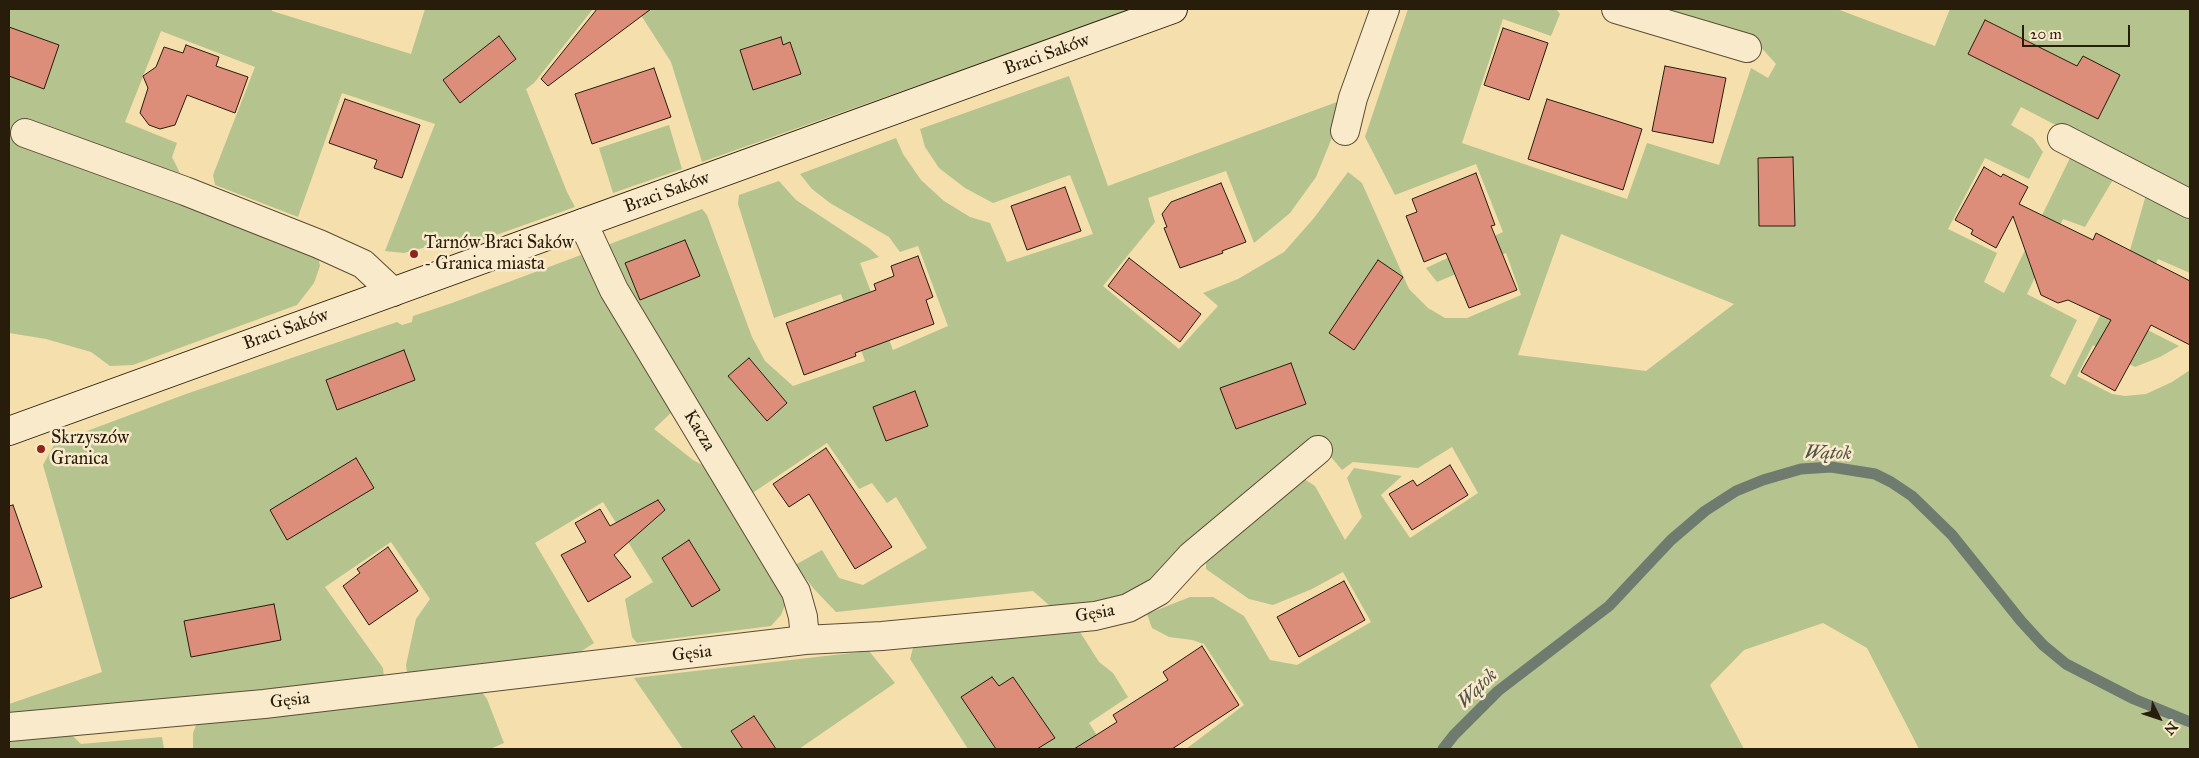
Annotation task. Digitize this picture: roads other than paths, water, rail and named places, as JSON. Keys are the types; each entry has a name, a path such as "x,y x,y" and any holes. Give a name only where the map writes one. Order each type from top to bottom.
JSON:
{"street":[{"name":"Braci Saków","path":"9,431 1173,9"},
{"path":"1345,131 1353,98 1385,9"},
{"path":"1616,9 1747,48"},
{"path":"25,134 194,195 319,244 363,264 392,292"},
{"path":"2062,138 2190,204"},
{"name":"Kacza","path":"583,223 614,290 796,592 803,617 805,640"},
{"name":"Gęsia","path":"9,727 264,704 805,640 882,636 1085,617 1128,608 1159,591 1191,556 1318,450"}],"waterway":[{"name":"Wątok","path":"1443,749 1454,735 1498,691 1609,606 1671,540 1705,511 1736,491 1763,480 1801,469 1831,467 1875,474 1912,496 1952,535 2021,621 2043,645 2066,664 2134,699 2190,722"}],"place":[{"name":"Tarnów Braci Saków - Granica miasta","path":"414,254"},
{"name":"Skrzyszów Granica","path":"41,449"}]}
